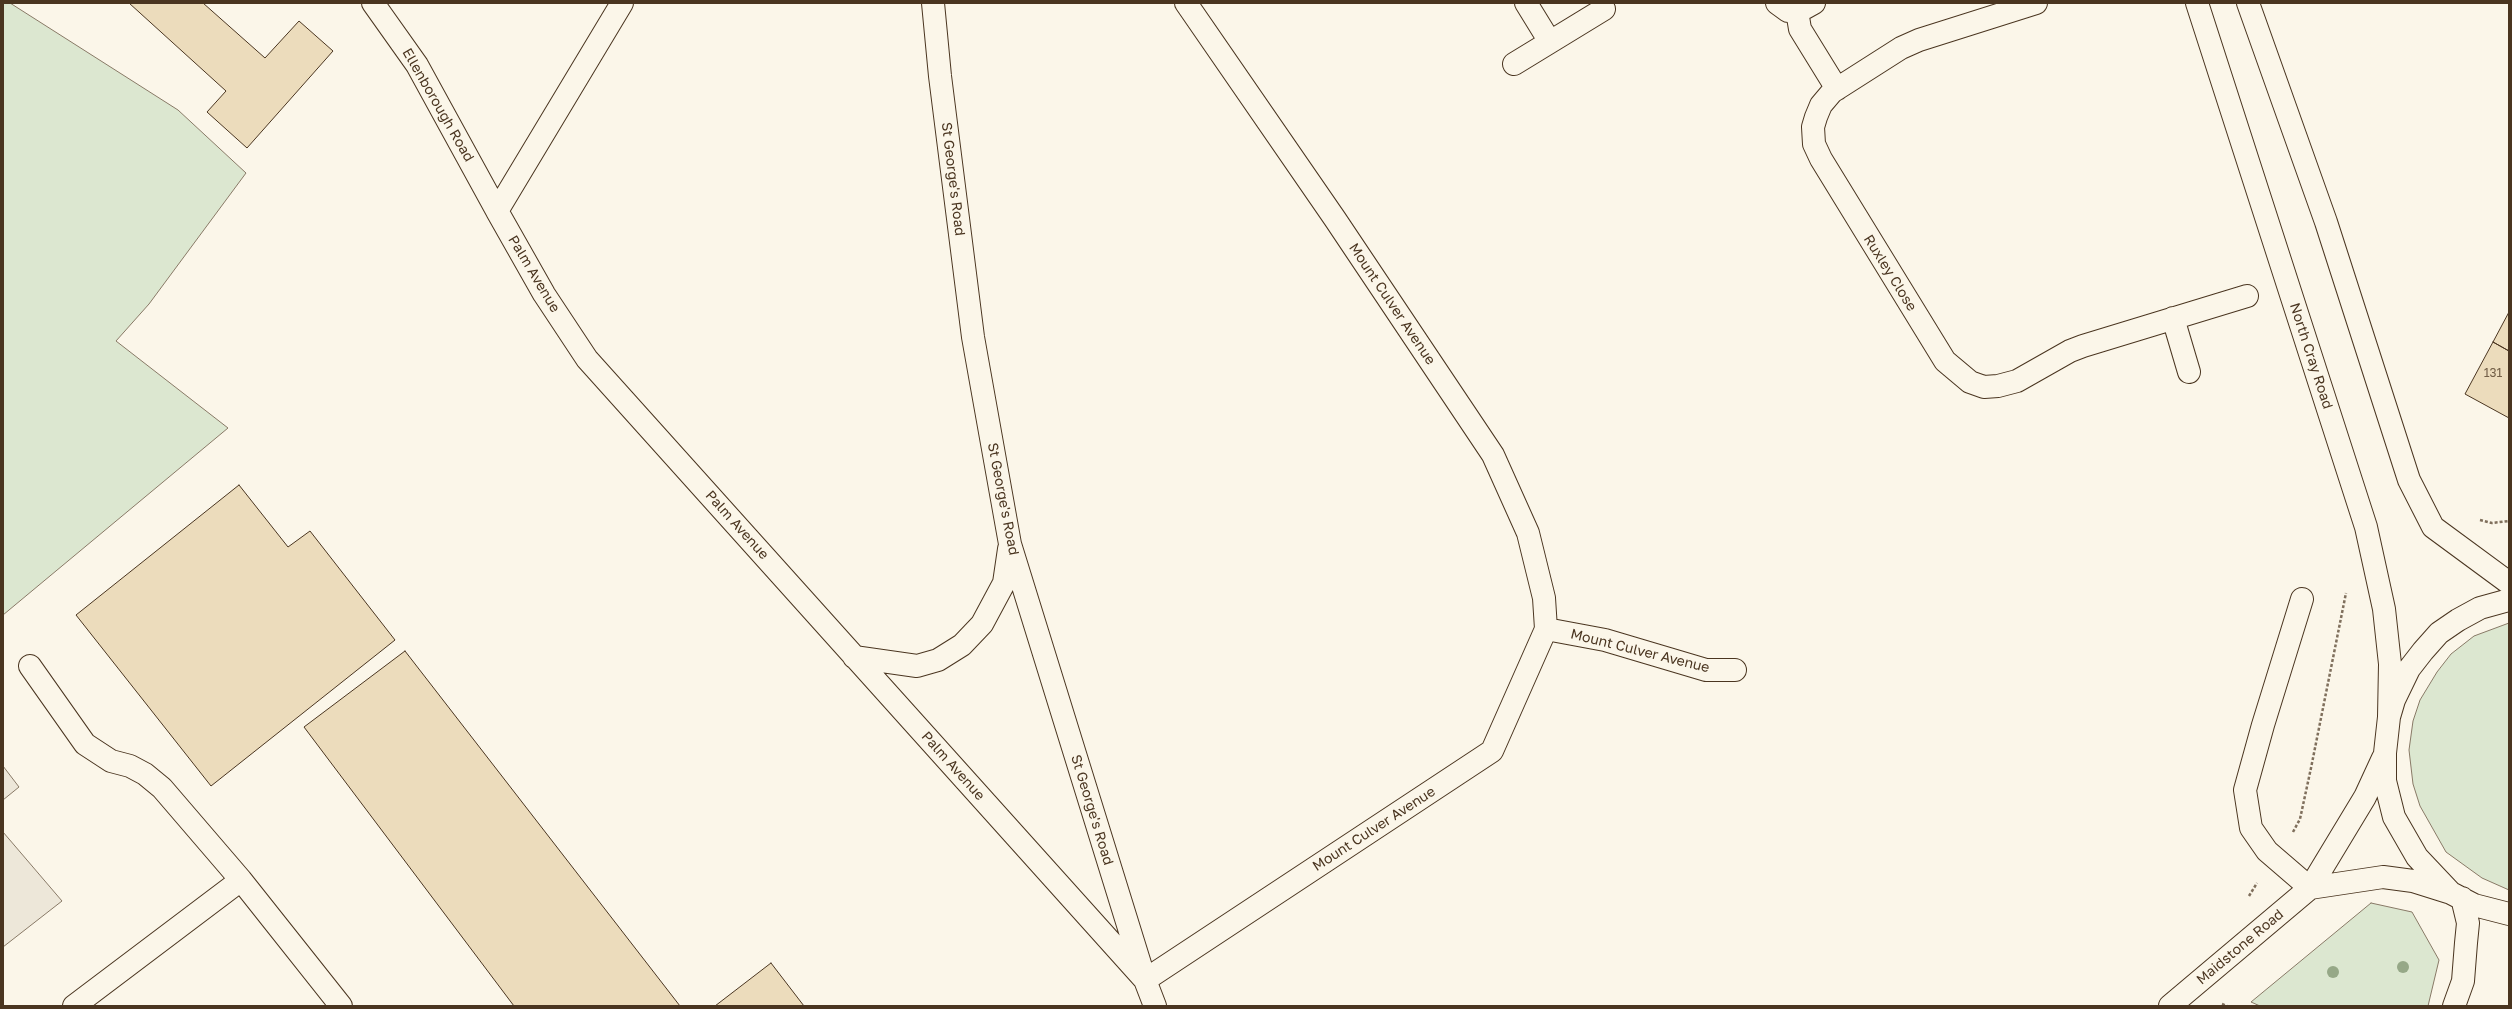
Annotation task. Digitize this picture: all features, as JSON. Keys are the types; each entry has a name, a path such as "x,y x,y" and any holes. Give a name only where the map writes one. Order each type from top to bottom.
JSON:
{"street":[{"name":"Ellenborough Road","path":"373,3 417,65 497,211"},
{"path":"497,211 622,3"},
{"name":"St George's Road","path":"933,3 940,76 973,337 1010,544 1145,980"},
{"name":"Mount Culver Avenue","path":"1145,980 1492,751 1546,629 1543,591 1528,533 1493,455 1260,108 1186,3"},
{"path":"1526,3 1550,42"},
{"name":"Ruxley Close","path":"2036,3 1919,40 1838,89 1821,105 1813,127 1814,144 1821,159 1945,361 1970,382 1984,387 1998,386 2017,381 2070,351 2247,296"},
{"name":"North Cray Road","path":"2197,3 2364,519 2384,609 2390,664 2389,717"},
{"path":"2248,3 2326,222 2409,480 2433,527 2509,583"},
{"path":"1796,6 1800,29 1838,89"},
{"path":"1514,64 1604,9"},
{"name":"Palm Avenue","path":"497,211 544,294 587,359 1145,980 1155,1006"},
{"path":"2173,318 2189,372"},
{"path":"854,656 917,666 938,660 962,645 982,624 1004,583 1010,544"},
{"path":"2302,599 2262,726 2245,790 2251,828 2275,858 2310,888 2383,877 2413,881 2457,895"},
{"path":"2509,600 2480,608 2458,620 2439,634 2409,669 2389,717 2385,753 2385,781 2394,817 2416,857 2457,895 2474,905 2509,914"},
{"name":"Mount Culver Avenue","path":"1546,629 1605,640 1706,670 1735,670"},
{"path":"30,666 84,744 111,761 130,766 145,774 162,788 241,880 341,1006"},
{"name":"Maidstone Road","path":"2170,1006 2310,888 2362,802 2385,753"},
{"path":"74,1006 241,880"},
{"path":"2454,1006 2463,982 2468,923 2457,895"}],"path":[{"path":"2433,527 2451,515 2492,522 2509,521"},
{"path":"2246,941 2235,916 2275,858 2288,842 2300,819 2334,661 2351,570 2375,563"}],"green space":[{"path":"3,3 10,3 178,110 246,173 149,304 116,341 228,428 3,615"},
{"path":"2509,623 2509,890 2482,878 2446,852 2420,806 2413,784 2409,750 2413,721 2420,700 2437,672 2451,654 2474,636"},
{"path":"2371,903 2412,912 2439,960 2428,1006 2260,1006 2251,1002"}],"shaded area":[{"path":"3,766 19,787 3,800"},
{"path":"3,832 62,901 3,947"}],"building":[{"path":"129,3 203,3 265,58 299,21 333,51 247,148 207,112 226,91"},
{"path":"2509,312 2509,351 2493,342"},
{"path":"2493,342 2509,351 2509,418 2465,394"},
{"path":"239,485 288,547 310,531 395,640 211,786 76,615"},
{"path":"405,651 680,1006 514,1006 304,727"},
{"path":"771,963 804,1006 715,1006"}]}
